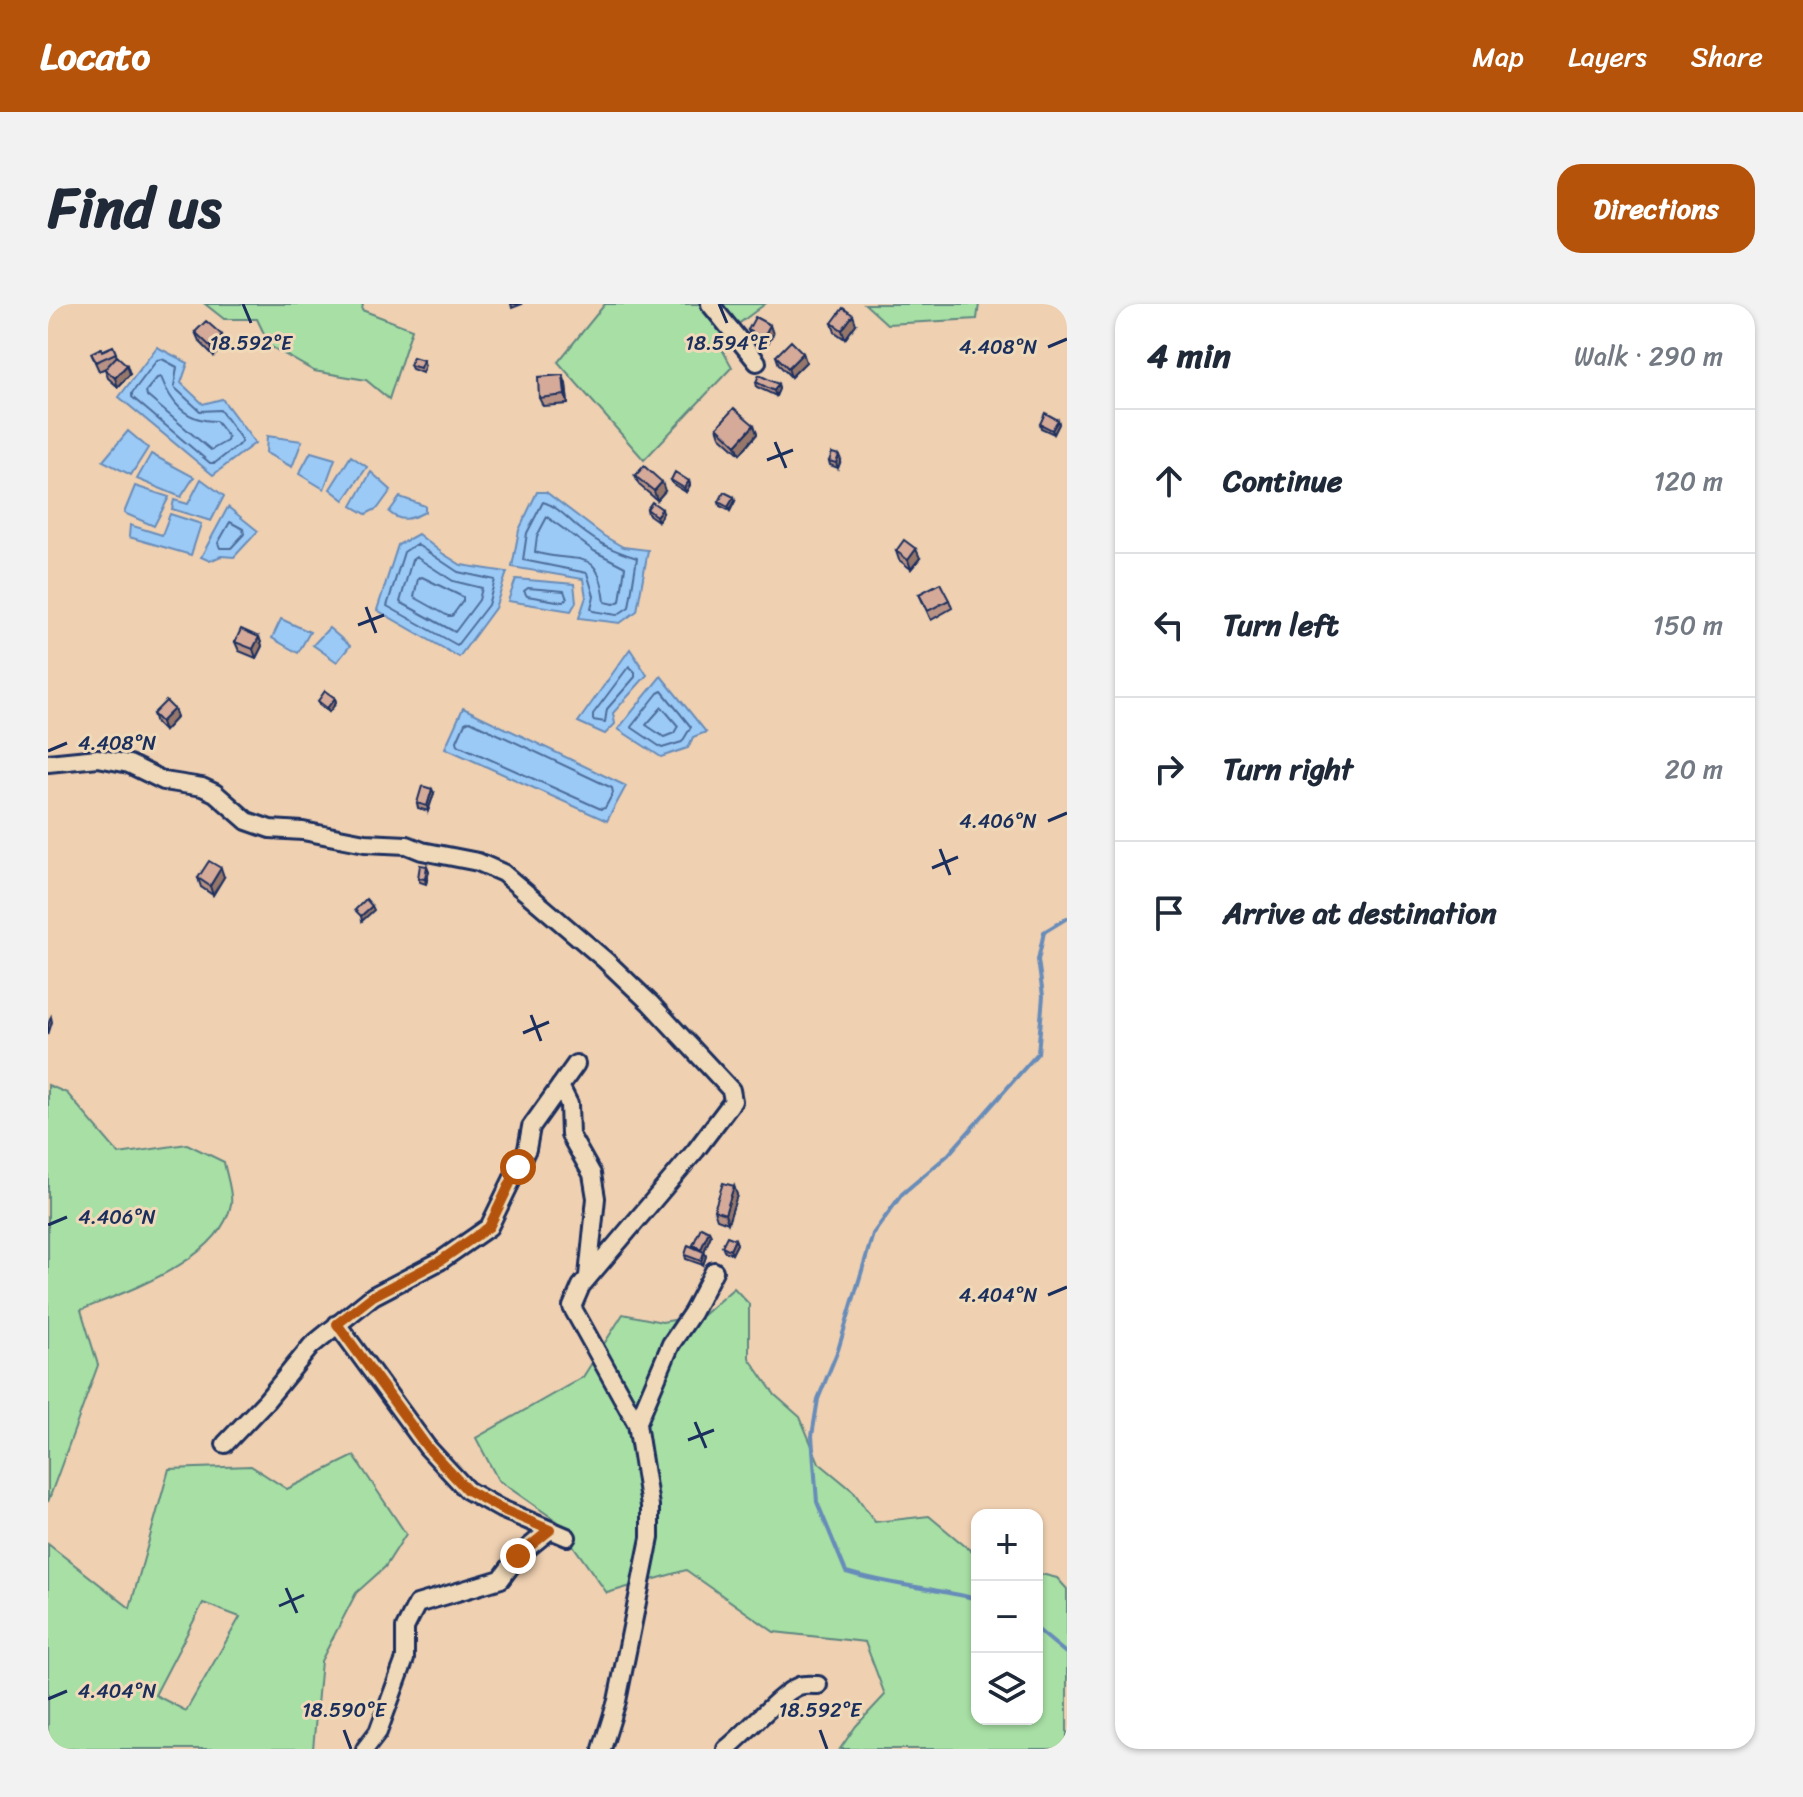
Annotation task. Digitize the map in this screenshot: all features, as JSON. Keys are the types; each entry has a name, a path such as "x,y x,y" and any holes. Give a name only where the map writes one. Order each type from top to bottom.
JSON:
{"street":[{"path":"710,304 757,362"},
{"path":"48,763 98,758 129,764 164,781 202,787 215,793 247,821 270,829 303,831 365,843 407,845 478,862 503,873 638,991 731,1090 733,1101 696,1150 588,1277 572,1307 637,1424 650,1506 650,1538 617,1701 602,1749"},
{"path":"225,1444 266,1401 311,1346 337,1324 373,1296 440,1261 489,1227 527,1149 531,1127 576,1064"},
{"path":"560,1086 569,1104 570,1135 592,1174 596,1198 588,1277"},
{"path":"637,1424 671,1344 714,1271"},
{"path":"337,1324 427,1447 467,1490 501,1509 567,1537"},
{"path":"365,1749 378,1732 405,1659 405,1628 417,1604 501,1579 518,1556 550,1530"},
{"path":"726,1749 774,1704 799,1686 818,1685"}],"green space":[{"path":"205,304 363,304 362,310 412,329 389,399 366,380 314,371 270,346 257,319 224,319"},
{"path":"605,304 765,304 717,340 732,367 644,460 558,362"},
{"path":"865,304 979,304 977,319 887,324"},
{"path":"48,1085 67,1093 119,1154 187,1144 224,1162 231,1204 224,1224 210,1242 191,1257 146,1283 81,1310 98,1365 48,1502"},
{"path":"734,1288 749,1304 749,1358 775,1395 800,1417 819,1463 853,1491 875,1522 929,1516 971,1551 971,1725 1043,1725 1043,1574 1057,1578 1067,1589 1067,1749 840,1749 856,1726 885,1695 865,1642 774,1632 686,1570 607,1593 567,1537 564,1526 498,1480 476,1438 583,1377 623,1314 662,1322 703,1315"},
{"path":"354,1456 406,1534 385,1567 356,1593 321,1661 313,1749 48,1749 48,1544 130,1608 169,1469 251,1466 287,1489","holes":["203,1603 240,1617 186,1711 155,1695"]}],"water":[{"path":"157,347 188,363 181,383 203,404 222,399 255,443 213,475 119,397"},
{"path":"128,431 148,448 131,475 103,461"},
{"path":"267,436 302,441 292,467 266,453"},
{"path":"311,452 335,459 324,489 299,474"},
{"path":"151,454 194,477 181,497 137,479"},
{"path":"351,456 367,467 344,500 330,489"},
{"path":"371,472 391,490 378,508 366,514 352,506"},
{"path":"201,479 224,496 211,521 172,509 174,500 188,504"},
{"path":"135,486 169,497 154,526 124,513"},
{"path":"537,492 546,492 623,547 648,550 637,611 620,623 579,618 586,597 583,579 512,567 519,530"},
{"path":"400,497 425,506 425,512 406,519 393,515 389,512"},
{"path":"228,507 258,531 234,557 221,556 210,561 201,557"},
{"path":"170,514 201,524 191,555 129,537 130,525 162,535"},
{"path":"418,534 461,565 507,572 495,608 459,657 377,610 398,545"},
{"path":"516,579 574,584 576,602 571,611 508,601"},
{"path":"281,619 310,632 298,653 272,638"},
{"path":"329,628 350,646 337,662 313,645"},
{"path":"630,649 647,675 613,713 615,724 605,734 578,722"},
{"path":"661,676 706,732 693,737 688,748 661,757 618,729"},
{"path":"463,708 626,786 607,821 445,748"}],"building":[{"path":"843,308 853,315 842,330 832,323"},
{"path":"755,317 770,325 763,338 748,330"},
{"path":"206,321 222,335 211,347 195,332"},
{"path":"791,341 803,353 788,368 776,356"},
{"path":"113,346 116,353 96,362 91,353"},
{"path":"117,356 127,365 115,378 105,369"},
{"path":"413,357 423,360 420,368 410,365"},
{"path":"563,375 565,395 539,398 538,377"},
{"path":"759,375 778,384 774,391 756,382"},
{"path":"734,408 754,425 736,445 717,427"},
{"path":"1045,413 1058,420 1052,430 1040,424"},
{"path":"832,453 839,455 836,463 829,461"},
{"path":"644,466 662,482 654,491 635,476"},
{"path":"675,472 689,481 684,488 671,480"},
{"path":"724,492 734,497 728,507 719,502"},
{"path":"652,502 662,509 656,516 647,509"},
{"path":"904,540 916,549 908,560 896,551"},
{"path":"940,583 949,600 928,611 919,594"},
{"path":"241,629 259,637 253,649 235,642"},
{"path":"325,691 335,698 327,708 318,701"},
{"path":"166,701 174,709 161,722 153,714"},
{"path":"422,786 432,789 427,806 417,803"},
{"path":"209,861 221,868 210,886 198,878"},
{"path":"420,865 427,866 425,879 418,878"},
{"path":"366,899 372,906 361,916 355,910"},
{"path":"723,1183 734,1186 725,1214 714,1210"},
{"path":"701,1227 709,1231 701,1249 693,1245"},
{"path":"727,1236 735,1239 730,1250 722,1246"},
{"path":"688,1245 704,1252 701,1261 685,1255"}],"waterway":[{"path":"971,1598 846,1572 817,1502 812,1436 818,1399 838,1350 873,1234 902,1194 948,1155 1038,1053 1043,996 1038,960 1044,932 1067,918"},
{"path":"1043,1634 1067,1654"}],"route":[{"path":"518,1167 489,1227 440,1261 373,1296 337,1324 427,1447 467,1490 550,1530 518,1556"}]}
